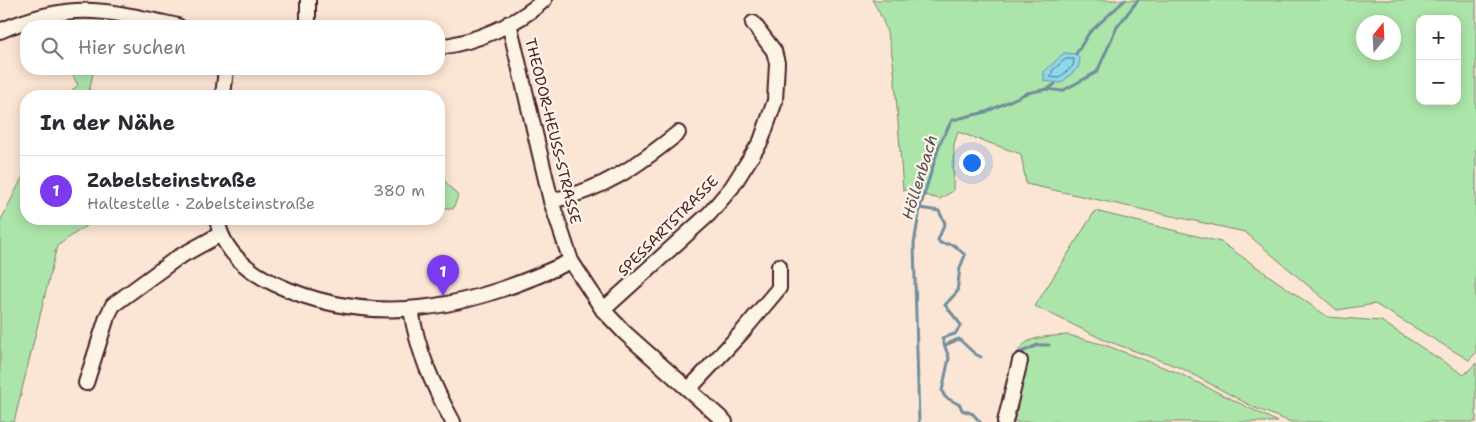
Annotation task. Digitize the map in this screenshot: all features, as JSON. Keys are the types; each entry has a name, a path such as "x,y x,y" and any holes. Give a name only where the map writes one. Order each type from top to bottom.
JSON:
{"street":[{"path":"308,0 308,19"},
{"path":"445,46 476,39 510,23 544,0"},
{"path":"25,20 41,13 106,5 157,20"},
{"path":"0,31 20,22"},
{"name":"THEODOR-HEUSS-STRASSE","path":"510,23 551,201 571,261 603,310 645,352 725,422"},
{"name":"SPESSARTSTRASSE","path":"603,310 709,214 732,188 761,141 775,102 777,63 774,51 753,23"},
{"path":"224,90 225,75"},
{"path":"551,201 593,189 619,177 678,133"},
{"path":"218,225 219,235 251,271 288,290 317,300 348,307 382,310 411,309 460,302 503,290 571,261"},
{"path":"86,383 107,316 113,305 177,258 219,235"},
{"path":"688,389 743,331 779,288 779,266"},
{"path":"411,309 417,341 429,376 453,422"},
{"path":"1005,422 1020,361"}],"green space":[{"path":"872,0 1476,0 1476,353 1469,360 1375,304 1337,310 1245,232 1026,184 1021,154 958,132 954,144 953,191 940,199 903,190 894,66 885,26"},
{"path":"72,75 93,75 89,90 73,90 78,85"},
{"path":"445,181 458,196 453,209 445,208"},
{"path":"20,182 20,225 87,225 57,246 14,422 0,422 0,222"},
{"path":"1095,211 1221,242 1328,317 1381,321 1464,375 1476,363 1476,422 1291,422 1255,408 1181,368 1102,339 1035,306"},
{"path":"1068,335 1105,345 1176,372 1278,422 997,422 1007,377 1016,354 1022,346 1038,338"}],"water":[{"path":"1064,53 1076,54 1080,60 1078,68 1061,83 1044,81 1044,72"}],"waterway":[{"path":"1076,54 1089,33 1125,0"},
{"name":"Höllenbach","path":"919,422 914,244 920,208 940,143 952,120 986,112 1027,93 1047,89 1062,91 1097,72 1117,27 1138,0"},
{"name":"Höllenbach","path":"1048,89 1055,84"},
{"path":"920,208 939,211 945,223 938,240 940,243 954,245 965,255 960,268 957,292 945,305 961,325 955,334 942,338 949,358 942,391 945,397 960,405 962,410 973,414 980,422"},
{"path":"945,345 959,339 981,357"},
{"path":"1019,353 1038,345 1049,345"}],"place":[{"name":"Zabelsteinstraße","path":"443,296"}]}
